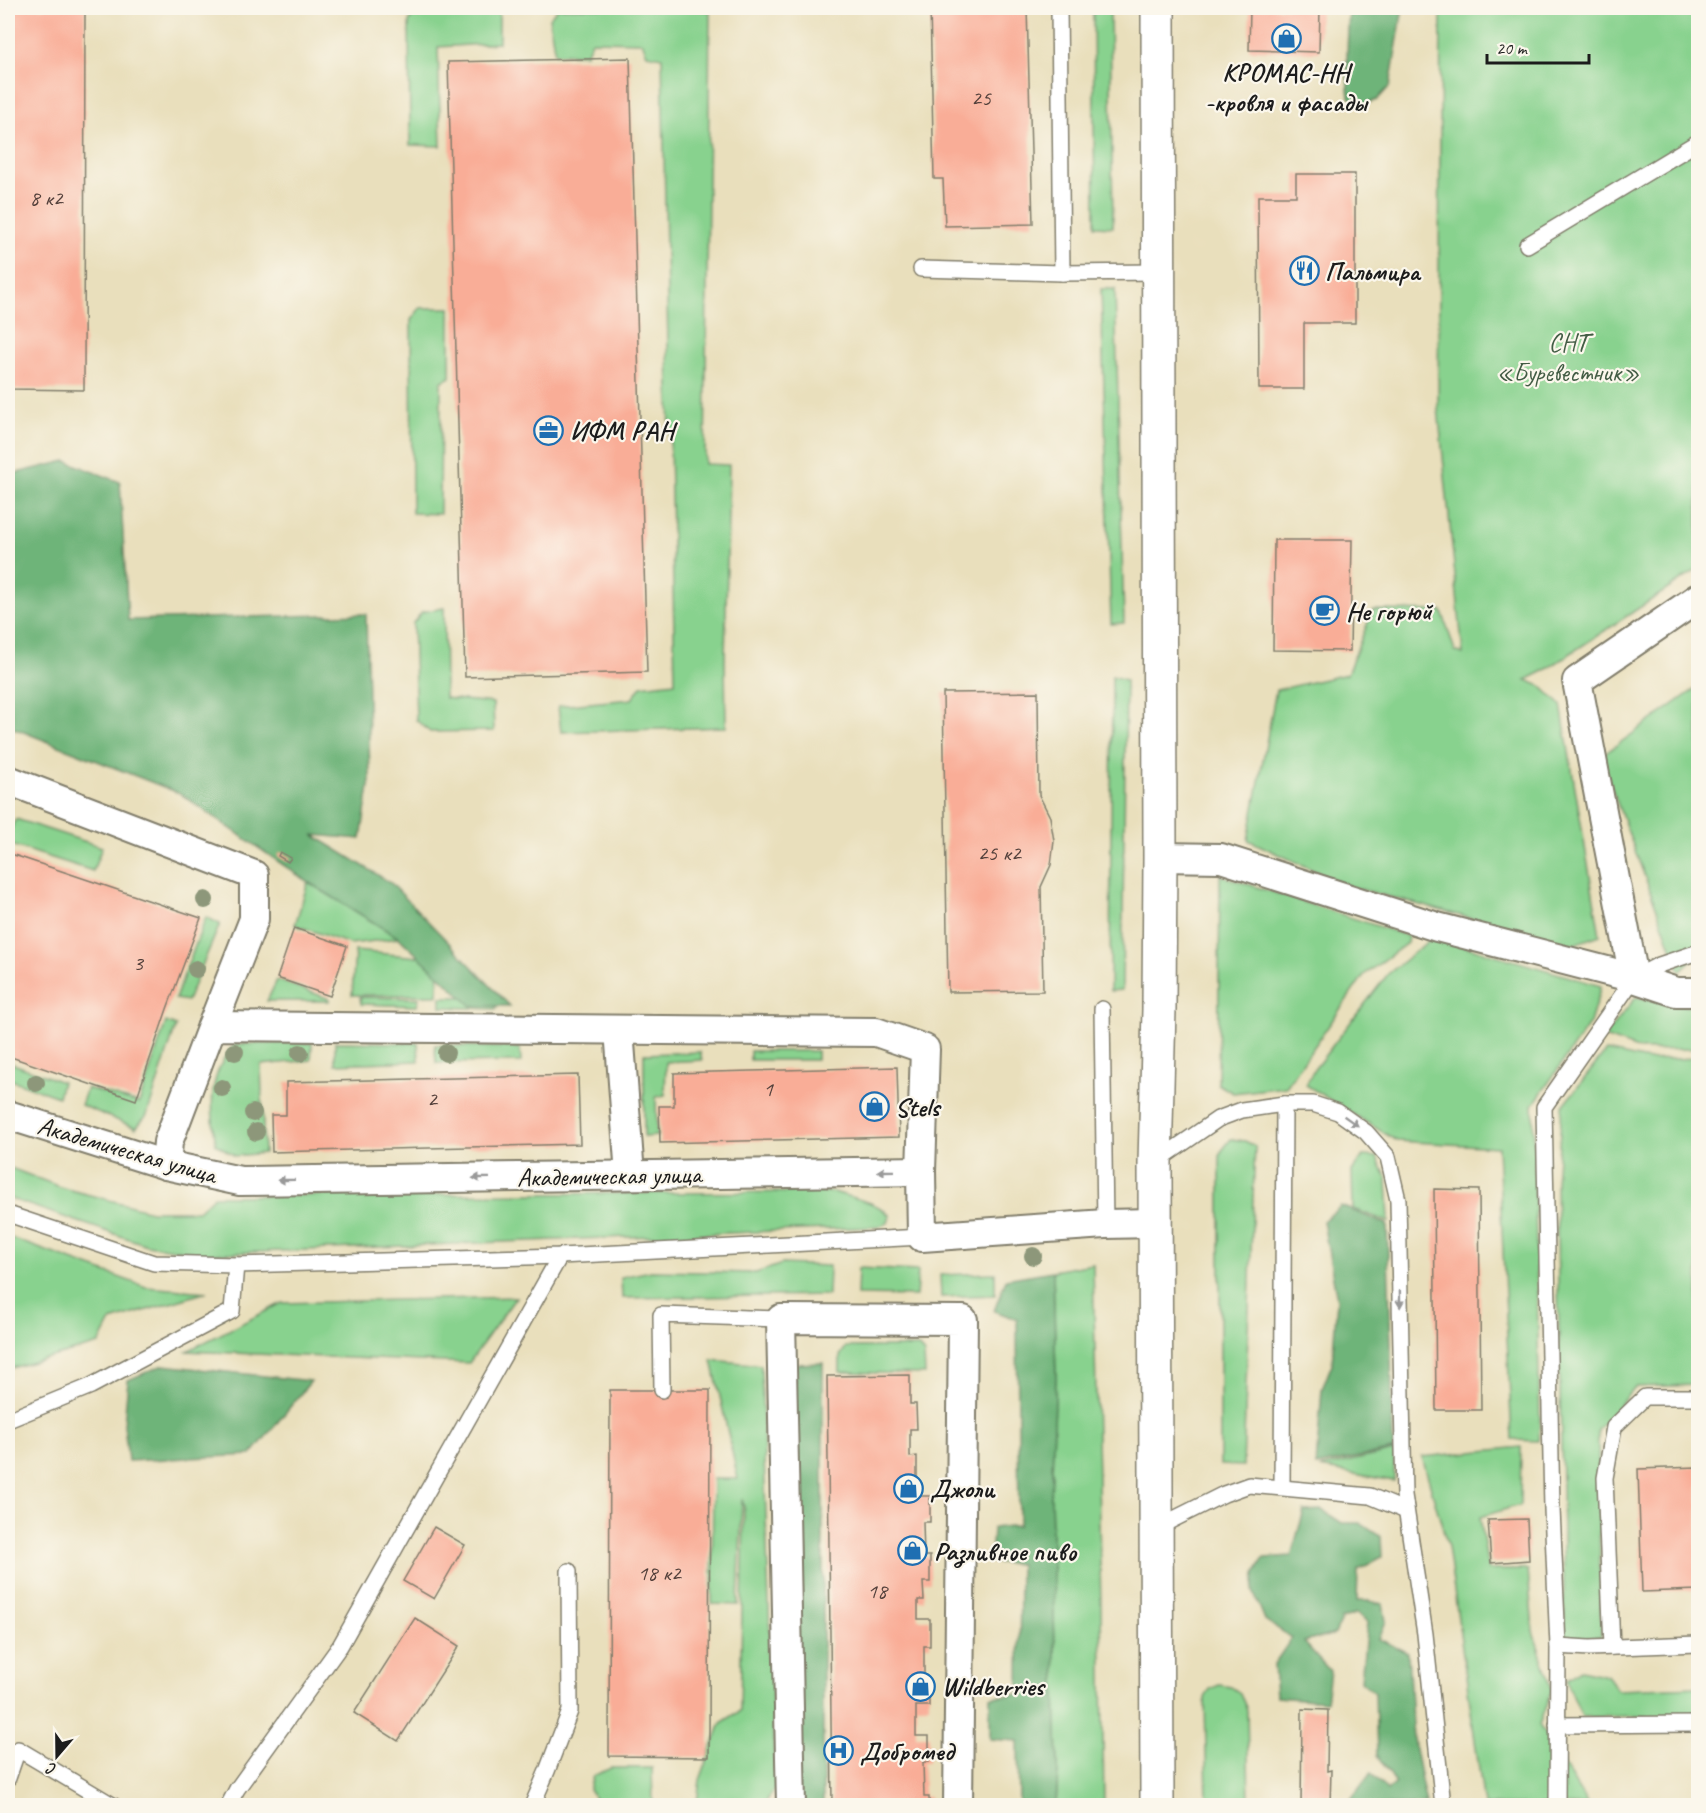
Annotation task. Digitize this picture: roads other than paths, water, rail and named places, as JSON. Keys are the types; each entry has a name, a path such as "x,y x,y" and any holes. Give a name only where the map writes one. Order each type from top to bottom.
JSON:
{"main road":[{"path":"1157,1806 1155,1162 1160,857 1158,8"}],"street":[{"path":"1634,978 1576,681 1698,598"},
{"path":"8,780 254,875 254,919 168,1142 166,1165"},
{"path":"1160,857 1221,858 1437,927 1634,978 1676,992 1698,992"},
{"path":"212,1026 876,1032 925,1049 921,1171 922,1237 1105,1224 1155,1223"},
{"path":"619,1030 630,1175"},
{"name":"Академическая улица","path":"8,1115 166,1165 240,1181 921,1171"},
{"path":"791,1806 782,1319 963,1320 958,1806"}],"lane":[{"path":"1059,8 1062,273"},
{"path":"1527,245 1698,142"},
{"path":"921,269 1062,273 1158,272"},
{"path":"1557,1806 1558,1646 1552,1509 1544,1107 1634,978 1659,965 1698,952"},
{"path":"1102,1009 1105,1224"},
{"path":"1155,1162 1218,1119 1242,1110 1290,1104 1313,1104 1338,1112 1366,1132 1388,1157 1398,1200 1404,1495 1425,1634 1443,1806"},
{"path":"1282,1487 1290,1104"},
{"path":"8,1214 154,1263 236,1265 560,1256 922,1237"},
{"path":"228,1806 237,1789 340,1646 560,1256"},
{"path":"8,1420 91,1386 232,1311 236,1265"},
{"path":"662,1390 661,1316 782,1319"},
{"path":"1612,1647 1605,1478 1614,1427 1645,1398 1698,1396"},
{"path":"1156,1528 1224,1494 1249,1485 1370,1496 1406,1511"},
{"path":"532,1806 570,1711 569,1572"},
{"path":"1558,1646 1698,1644"},
{"path":"1557,1725 1698,1724"},
{"path":"8,1778 18,1749 114,1806"}],"place":[{"name":"КРОМАС-НН -кровля и фасады","path":"1286,38"},
{"name":"Пальмира","path":"1304,271"},
{"name":"ИФМ РАН","path":"549,430"},
{"name":"Не горюй","path":"1325,611"},
{"name":"Stels","path":"874,1107"},
{"name":"Джоли","path":"909,1488"},
{"name":"Разливное пиво","path":"913,1551"},
{"name":"Wildberries","path":"921,1686"},
{"name":"Добромед","path":"839,1751"}],"park label":[{"name":"СНТ «Буревестник»","path":"1568,357"}]}
